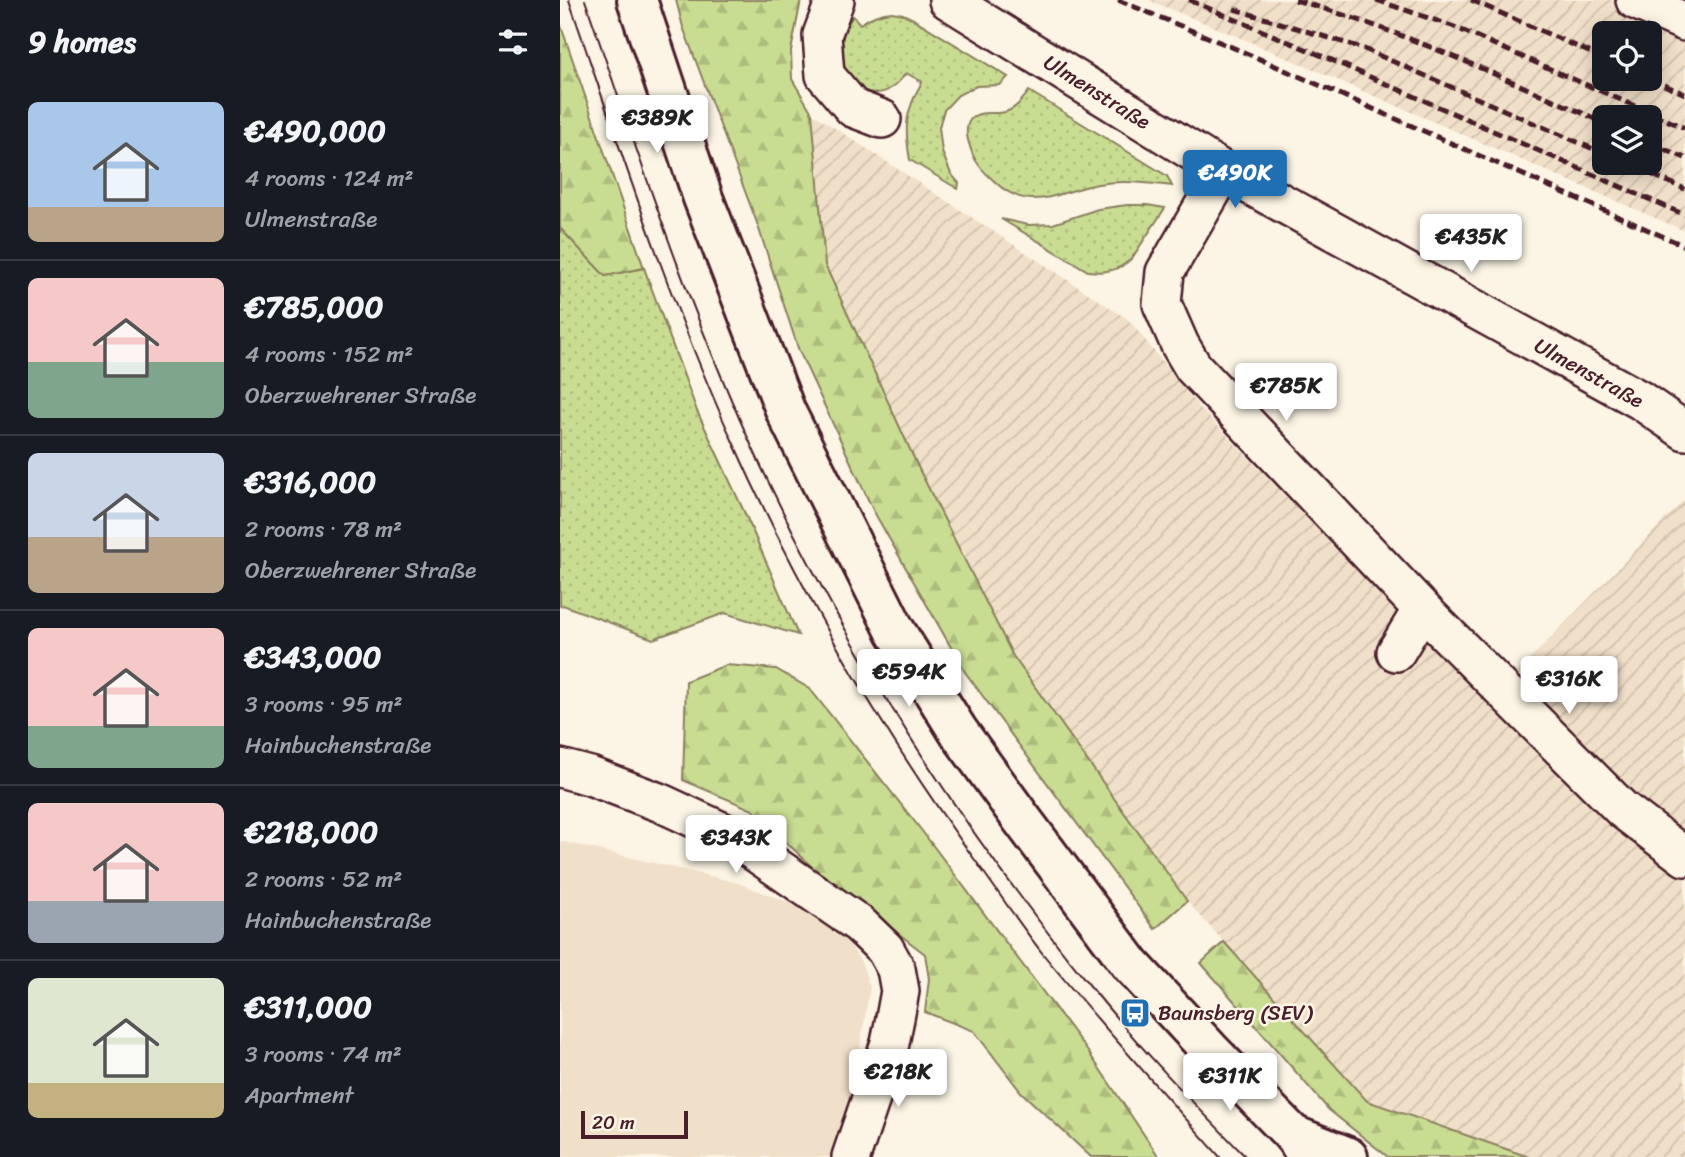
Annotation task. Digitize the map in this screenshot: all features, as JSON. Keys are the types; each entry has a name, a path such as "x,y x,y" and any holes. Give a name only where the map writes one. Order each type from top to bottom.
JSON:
{"main road":[{"path":"637,0 703,198 786,412 895,630 958,731 1131,965 1301,1146 1348,1157"}],"street":[{"path":"835,0 822,35 825,75 853,108 882,119"},
{"name":"Ulmenstraße","path":"948,0 1224,171 1640,400 1685,431"},
{"path":"1635,0 1685,22"},
{"path":"1224,171 1165,272 1162,304 1193,367 1422,610 1622,809 1685,858"},
{"path":"1396,652 1422,610"},
{"path":"560,768 590,776 661,803 730,835 859,924 885,949 896,969 900,991 890,1043 851,1157"}],"shaded area":[{"path":"1148,0 1685,0 1685,231 1236,36"},
{"path":"812,113 1129,320 1199,407 1488,703 1685,499 1685,1157 1529,1157 1367,1101 1187,901 1013,656 919,469 825,265"},
{"path":"560,841 735,882 810,910 841,931 861,962 870,987 851,1100 831,1157 560,1157"}],"green space":[{"path":"676,0 801,0 791,51 792,79 812,113 825,265 919,469 1013,656 1187,901 1155,929 965,672 873,510 799,351 757,223 683,27"},
{"path":"892,12 915,20 1008,77 1000,85 976,86 958,95 944,110 939,127 942,152 951,174 959,183 958,189 910,160 907,120 922,82 906,73 891,88 876,93 863,90 852,80 845,67 841,50 844,32 853,16 860,24 883,13"},
{"path":"560,23 644,268 605,276 560,228"},
{"path":"1029,91 1167,176 1172,186 1135,182 1107,183 1031,199 1006,191 987,175 977,162 968,142 967,128 970,120 978,115 1013,109"},
{"path":"1127,205 1165,208 1132,258 1122,266 1106,271 1088,271 1001,219 1028,225 1053,224 1098,209"},
{"path":"560,228 605,276 644,268 697,411 798,635 725,613 653,639 560,606"},
{"path":"726,665 776,669 810,689 922,831 1089,1053 1159,1157 1091,1157 1021,1092 974,1031 925,1012 929,979 925,954 813,868 753,810 683,780 686,681"},
{"path":"1224,942 1367,1101 1529,1157 1388,1157 1329,1110 1201,963"}],"tram line":[{"path":"569,0 646,223 709,388 786,553 845,661 944,817 1027,933 1086,1006 1220,1157"},
{"path":"585,0 662,221 725,384 783,511 860,654 946,791 1041,923 1128,1031 1246,1157"}],"railway":[{"path":"1118,0 1246,53 1685,246"},
{"path":"1189,0 1685,215"},
{"path":"1295,0 1413,40 1592,117"},
{"path":"1376,0 1452,26 1685,128"},
{"path":"1471,0 1592,53"},
{"path":"1234,9 1362,48 1592,148"},
{"path":"1662,84 1685,94"},
{"path":"1662,148 1685,158"},
{"path":"1653,175 1685,189"}],"place":[{"name":"Baunsberg (SEV)","path":"1135,1013"}]}
